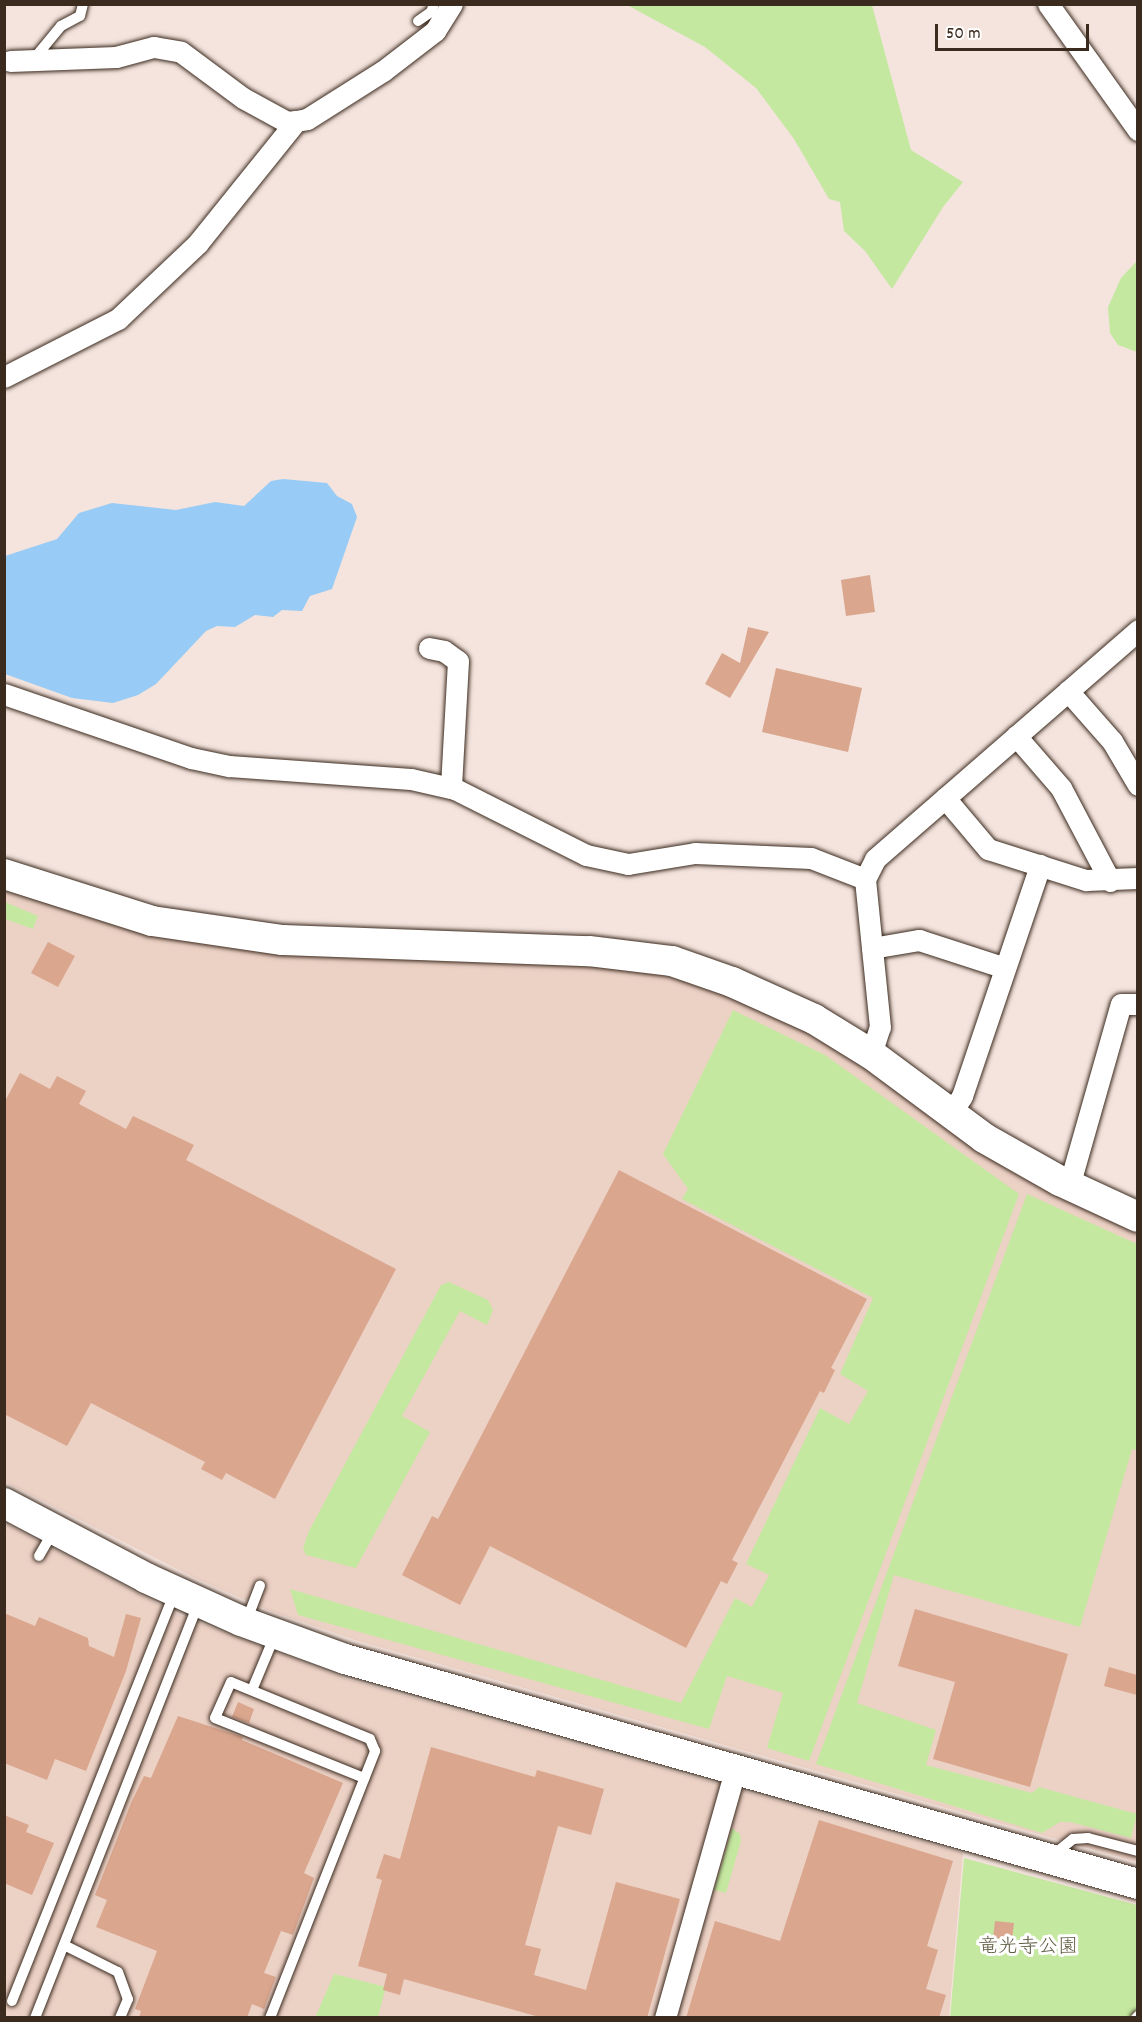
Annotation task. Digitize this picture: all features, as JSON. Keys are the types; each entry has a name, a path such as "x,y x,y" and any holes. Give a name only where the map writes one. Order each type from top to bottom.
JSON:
{"street":[{"path":"20,62 116,57 154,47 181,52 243,98 287,122 296,121 307,119 383,71 435,31 452,4"},
{"path":"1048,4 1137,130"},
{"path":"4,377 118,319 198,243 296,121"},
{"path":"871,1054 879,1026 865,879 875,859 1137,630"},
{"path":"429,648 444,651 458,661 451,788"},
{"path":"1068,691 1112,741 1137,785"},
{"path":"4,694 191,758 230,766 411,779 451,788 499,809 586,855 628,864 694,853 811,858 865,879"},
{"path":"1016,736 1061,788 1110,881"},
{"path":"945,798 988,849 1086,880 1110,881 1137,878"},
{"path":"951,1113 962,1096 1040,865"},
{"path":"4,874 152,921 283,940 589,951 672,962 732,982 814,1019 871,1054 984,1138 1069,1185 1137,1217"},
{"path":"872,948 919,940 1005,968"},
{"path":"1069,1185 1121,1004 1137,1004"},
{"path":"4,1503 187,1596 246,1623 345,1659 1137,1884"},
{"path":"665,2018 735,1770"}],"lane":[{"path":"20,62 61,26 80,16 83,4"},
{"path":"418,21 431,12 434,4"},
{"path":"39,1556 54,1530"},
{"path":"246,1623 260,1586"},
{"path":"35,2018 64,1945 187,1596"},
{"path":"12,2001 187,1596"},
{"path":"252,1690 275,1633"},
{"path":"270,2018 375,1751 370,1739 231,1682 215,1718 364,1778"},
{"path":"1049,1858 1073,1839 1088,1838 1137,1851"},
{"path":"64,1945 118,1972 128,1999 120,2018"}],"shaded area":[{"path":"4,888 144,932 573,962 642,970 712,988 827,1039 1137,1228 1137,1862 358,1641 270,1611 197,1579 5,1482"},
{"path":"4,1523 177,1614 347,1679 963,1853 949,2017 5,2017"}],"green space":[{"path":"627,5 872,5 911,150 963,182 943,207 892,289 865,251 844,231 840,202 829,199 794,139 756,88 705,47"},
{"path":"1137,261 1137,352 1118,345 1110,333 1108,307 1121,278"},
{"path":"5,902 38,916 33,929 5,919"},
{"path":"733,1010 825,1055 1019,1194 809,1761 767,1748 783,1693 727,1676 709,1729 298,1615 290,1589 681,1703 735,1598 752,1607 769,1575 746,1564 820,1408 849,1424 868,1391 840,1374 873,1298 682,1199 688,1189 663,1154"},
{"path":"1027,1194 1137,1244 1137,1450 1132,1449 1080,1627 894,1575 857,1703 936,1730 926,1765 1032,1793 1039,1787 1137,1814 1131,1838 1070,1822 1060,1822 1042,1833 816,1764"},
{"path":"449,1282 488,1300 493,1310 487,1325 460,1311 402,1416 430,1432 356,1568 306,1555 303,1548 309,1531 441,1285"},
{"path":"732,1828 740,1834 741,1841 726,1893 714,1890"},
{"name":"竜光寺公園","path":"964,1858 1137,1905 1137,2017 950,2018"},
{"path":"334,1974 386,1987 378,2017 315,2018"}],"water":[{"path":"283,479 327,483 337,496 352,504 357,517 332,589 310,596 302,611 282,610 273,617 255,615 235,627 217,626 206,631 156,684 138,695 113,703 72,698 5,674 5,556 57,539 79,513 112,503 176,510 215,502 244,506 271,481"}],"building":[{"path":"870,575 875,612 846,616 841,580"},
{"path":"748,627 769,632 730,698 705,684 722,653 740,663"},
{"path":"776,668 862,688 848,752 762,732"},
{"path":"48,942 75,956 58,987 31,973"},
{"path":"20,1073 50,1089 57,1076 86,1091 79,1104 126,1129 133,1116 194,1145 186,1160 396,1269 275,1499 226,1473 222,1480 201,1469 205,1462 91,1403 67,1446 4,1414 4,1103"},
{"path":"619,1170 867,1299 831,1368 835,1370 824,1393 820,1391 732,1560 738,1563 727,1584 721,1581 686,1648 490,1546 460,1605 402,1575 432,1516 438,1519"},
{"path":"915,1609 1068,1654 1030,1787 933,1759 955,1682 898,1666"},
{"path":"4,1613 35,1626 39,1617 88,1638 89,1646 114,1657 126,1614 141,1618 126,1671 86,1771 55,1759 47,1780 4,1763"},
{"path":"1109,1667 1137,1675 1137,1695 1104,1686"},
{"path":"238,1702 254,1709 249,1723 232,1717"},
{"path":"178,1716 243,1737 242,1740 343,1783 304,1873 314,1878 293,1935 281,1931 264,1973 276,1977 264,2009 252,2004 247,2018 139,2018 141,2011 135,2009 157,1951 96,1927 107,1900 95,1895 131,1803 144,1776 151,1778"},
{"path":"431,1747 535,1777 537,1770 604,1789 591,1835 558,1826 525,1945 541,1949 534,1975 586,1990 616,1882 680,1899 647,2018 543,2018 404,1979 400,1995 383,1990 387,1974 358,1966 382,1880 376,1878 384,1854 400,1859"},
{"path":"4,1815 29,1825 26,1832 54,1843 32,1895 4,1883"},
{"path":"819,1820 953,1861 927,1946 938,1950 926,1989 946,1995 939,2018 686,2018 715,1921 780,1941"},
{"path":"995,1921 1014,1923 1012,1940 993,1938"}]}
